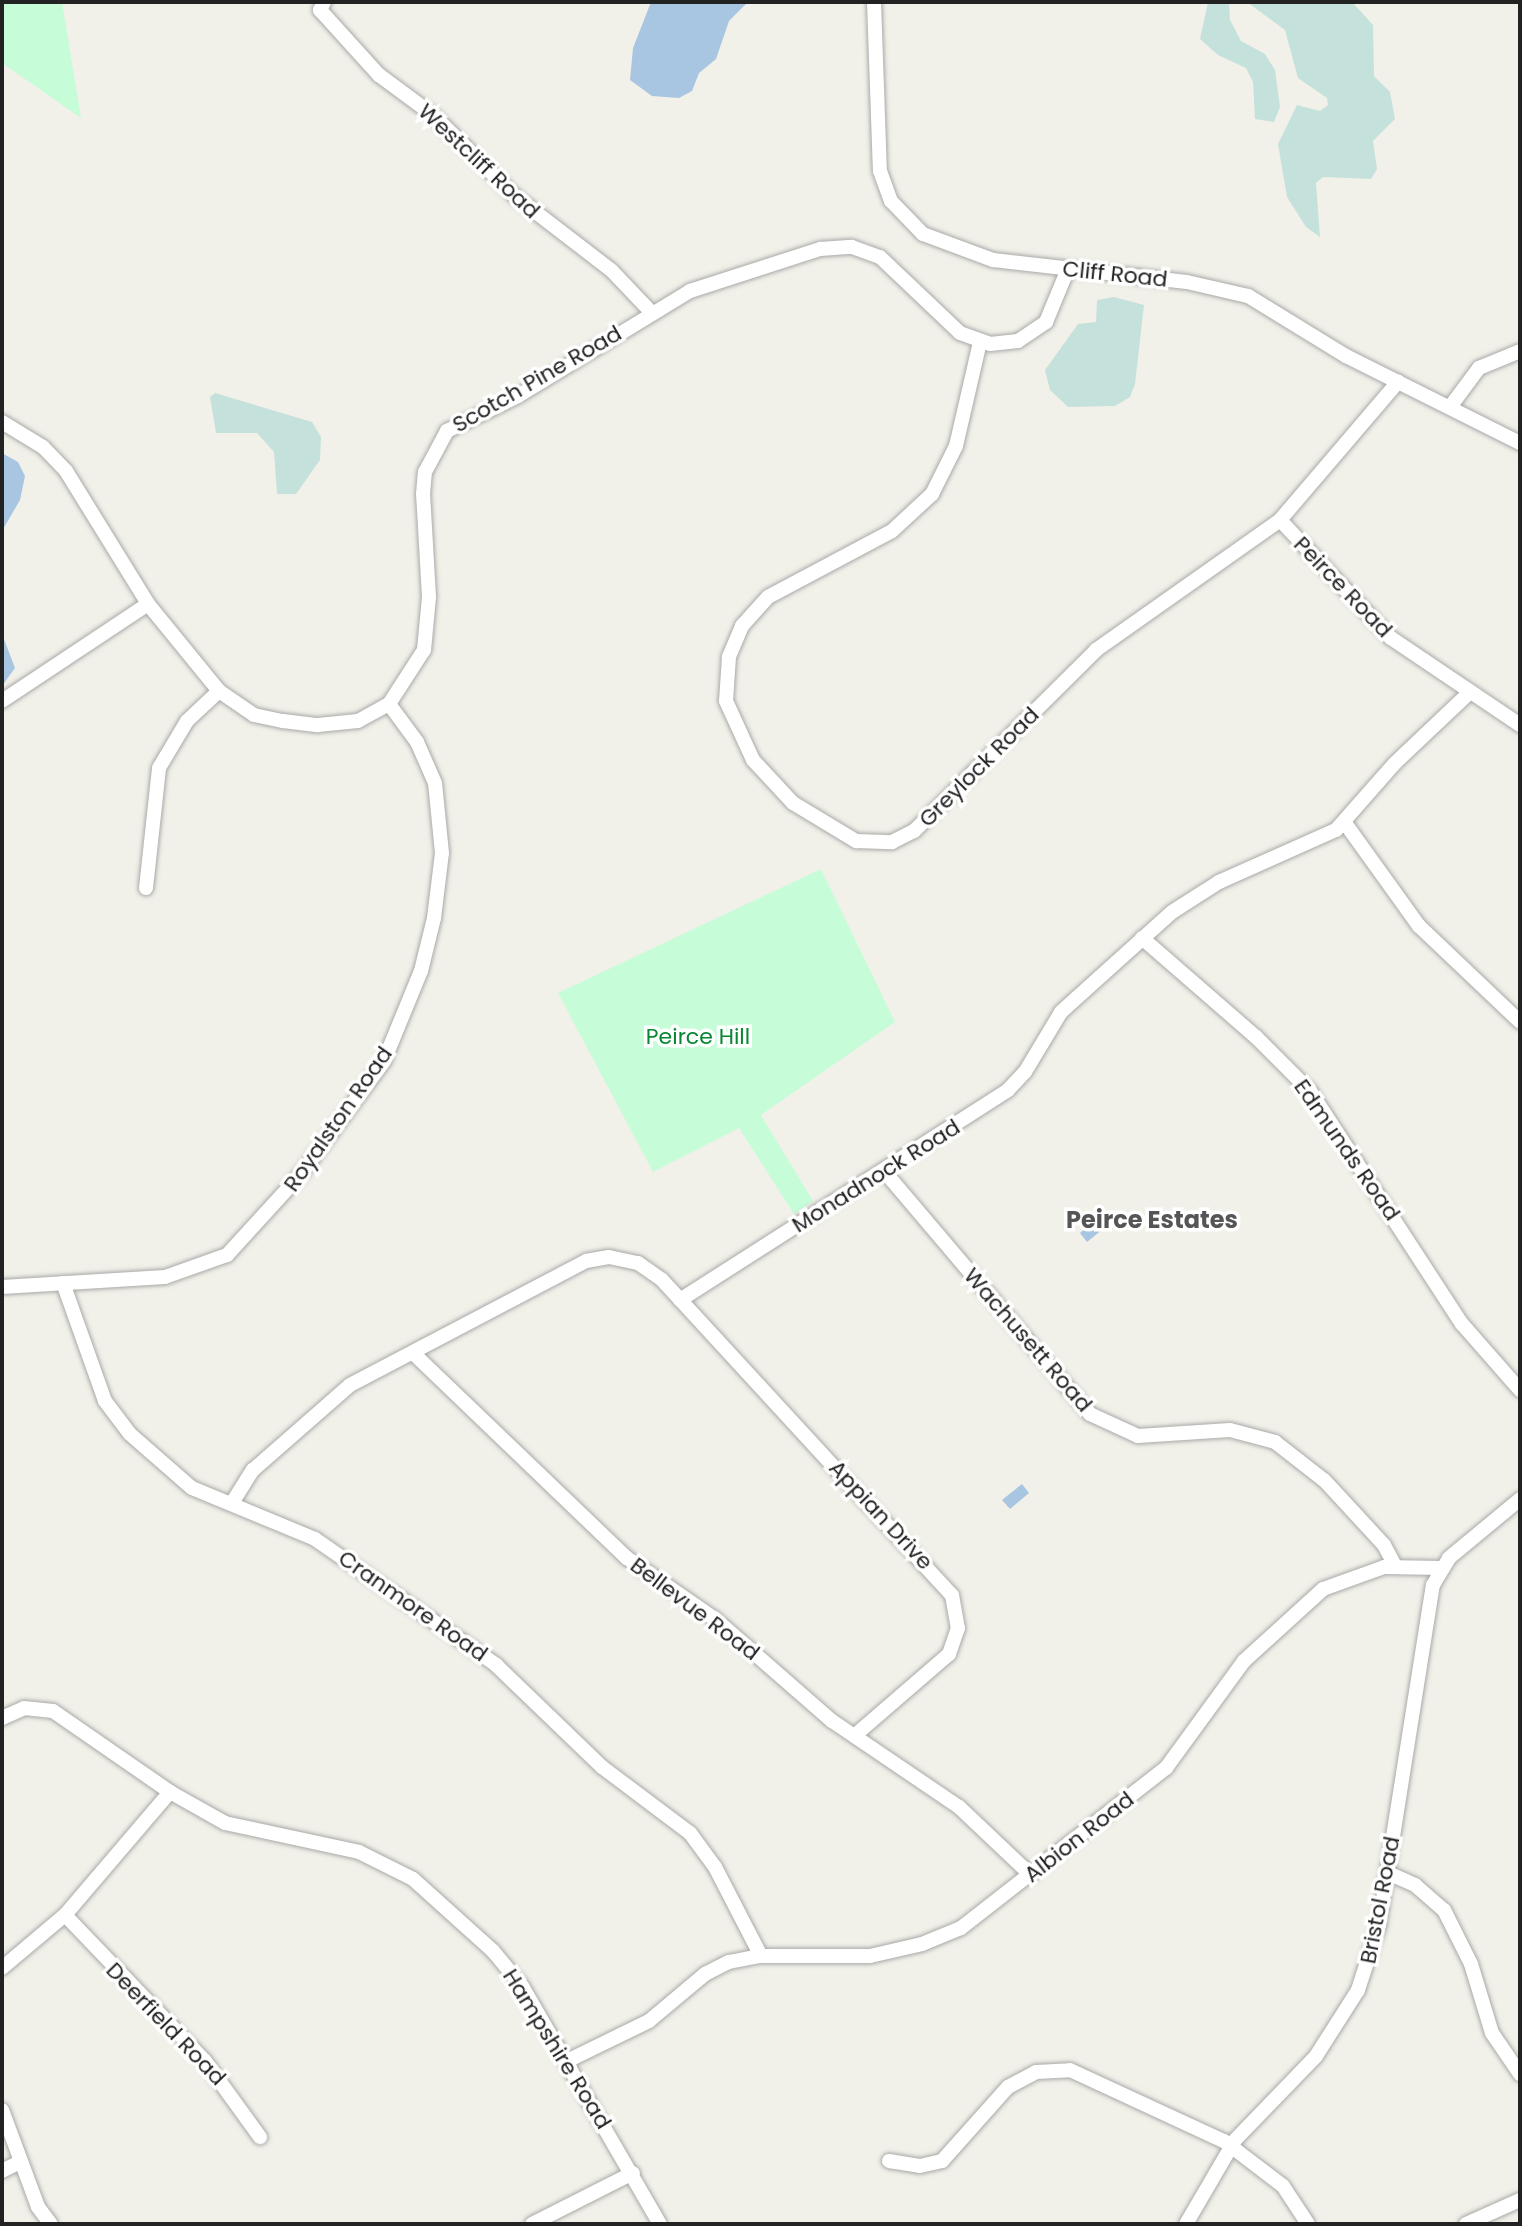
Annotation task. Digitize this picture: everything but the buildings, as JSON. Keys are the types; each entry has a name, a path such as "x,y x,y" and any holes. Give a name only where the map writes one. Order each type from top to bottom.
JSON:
{"street":[{"name":"Westcliff Road","path":"324,2 320,10 379,75 433,115 516,197 612,271 651,312"},
{"name":"Cliff Road","path":"874,2 877,145 891,201 916,229 949,247 993,260 1241,293 1398,382 1520,443"},
{"name":"Scotch Pine Road","path":"389,704 424,650 429,597 423,494 438,443 447,431 518,396 651,312 721,278 820,249 852,247 886,261 954,328 980,342"},
{"path":"980,342 1011,343 1041,327 1057,306 1068,269"},
{"name":"Greylock Road","path":"980,342 956,446 932,494 892,531 768,597 746,620 730,650 726,701 747,751 783,795 834,831 877,844 910,834 1096,650 1280,520"},
{"path":"1450,407 1479,368 1520,351"},
{"name":"Peirce Road","path":"1398,382 1280,520 1384,632 1520,725"},
{"path":"2,422 43,447 66,471 148,604 219,691 254,715 318,725 358,721 389,704"},
{"path":"2,701 148,604"},
{"path":"146,888 159,768 187,721 219,691"},
{"name":"Monadnock Road","path":"680,1300 1013,1086 1057,1017 1142,938 1201,892 1320,840 1345,823 1395,763 1469,693"},
{"name":"Royalston Road","path":"2,1287 165,1277 227,1255 308,1166 384,1061 421,971 434,918 442,840 435,783 417,742 389,704"},
{"path":"1345,823 1424,932 1520,1022"},
{"name":"Edmunds Road","path":"1142,938 1256,1037 1310,1091 1457,1316 1520,1390"},
{"name":"Wachusett Road","path":"884,1171 1090,1414 1138,1436 1230,1430 1275,1442 1317,1472 1384,1545 1395,1566"},
{"path":"232,1503 253,1470 329,1399 597,1258 643,1266 680,1300"},
{"name":"Cranmore Road","path":"63,1283 112,1413 186,1484 336,1552 504,1672 602,1767 690,1833 715,1867 761,1956"},
{"name":"Appian Drive","path":"680,1300 931,1568 954,1600 958,1628 946,1658 854,1736"},
{"name":"Bellevue Road","path":"413,1353 627,1558 715,1619 854,1736 959,1807 1031,1875"},
{"path":"1441,1568 1520,1499"},
{"name":"Albion Road","path":"567,2061 649,2021 712,1969 761,1956 859,1957 922,1944 961,1928 1172,1762 1244,1661 1299,1608 1341,1579 1395,1566 1441,1568"},
{"name":"Bristol Road","path":"1186,2224 1231,2146 1310,2064 1345,2015 1374,1946 1428,1608 1441,1568"},
{"name":"Hampshire Road","path":"2,1718 24,1708 53,1711 170,1792 233,1826 350,1849 406,1874 506,1965 567,2061 660,2224"},
{"path":"2,1968 65,1915 170,1792"},
{"path":"1388,1873 1415,1885 1444,1910 1471,1964 1492,2033 1520,2074"},
{"name":"Deerfield Road","path":"65,1915 205,2061 260,2137"},
{"path":"889,2161 920,2166 942,2161 1008,2087 1056,2069 1091,2076 1231,2146 1283,2186 1308,2224"},
{"path":"2,2110 38,2207 51,2224"},
{"path":"2,2171 20,2162"},
{"path":"532,2224 633,2173"},
{"path":"1466,2224 1520,2200"}],"shaded area":[{"path":"651,2 748,2 729,21 716,59 699,73 692,91 679,98 652,96 630,80 633,48"},
{"path":"1208,2 1229,2 1230,20 1241,41 1265,54 1275,70 1280,107 1274,122 1255,119 1253,82 1246,68 1218,55 1200,39"},
{"path":"1247,2 1352,2 1373,25 1374,76 1390,92 1395,119 1373,141 1377,169 1371,179 1323,177 1316,183 1320,237 1306,227 1287,197 1278,144 1297,105 1320,111 1328,105 1327,98 1298,78 1285,30"},
{"path":"1114,297 1144,305 1135,384 1130,397 1115,406 1068,407 1050,390 1045,370 1078,324 1096,322 1097,300"},
{"path":"215,393 312,422 321,437 320,460 296,494 277,494 274,452 257,433 216,433 210,397"},
{"path":"2,453 18,462 25,476 20,500 2,531"},
{"path":"2,634 15,668 2,686"},
{"path":"1100,1216 1108,1225 1087,1242 1080,1233"},
{"path":"1022,1484 1029,1493 1010,1509 1002,1500"}],"green space":[{"path":"2,2 62,2 81,118 2,63"},
{"name":"Peirce Hill","path":"821,869 895,1022 761,1115 813,1201 794,1214 739,1128 653,1172 558,993"}],"district":[{"name":"Peirce Estates","path":"1152,1220"}]}
